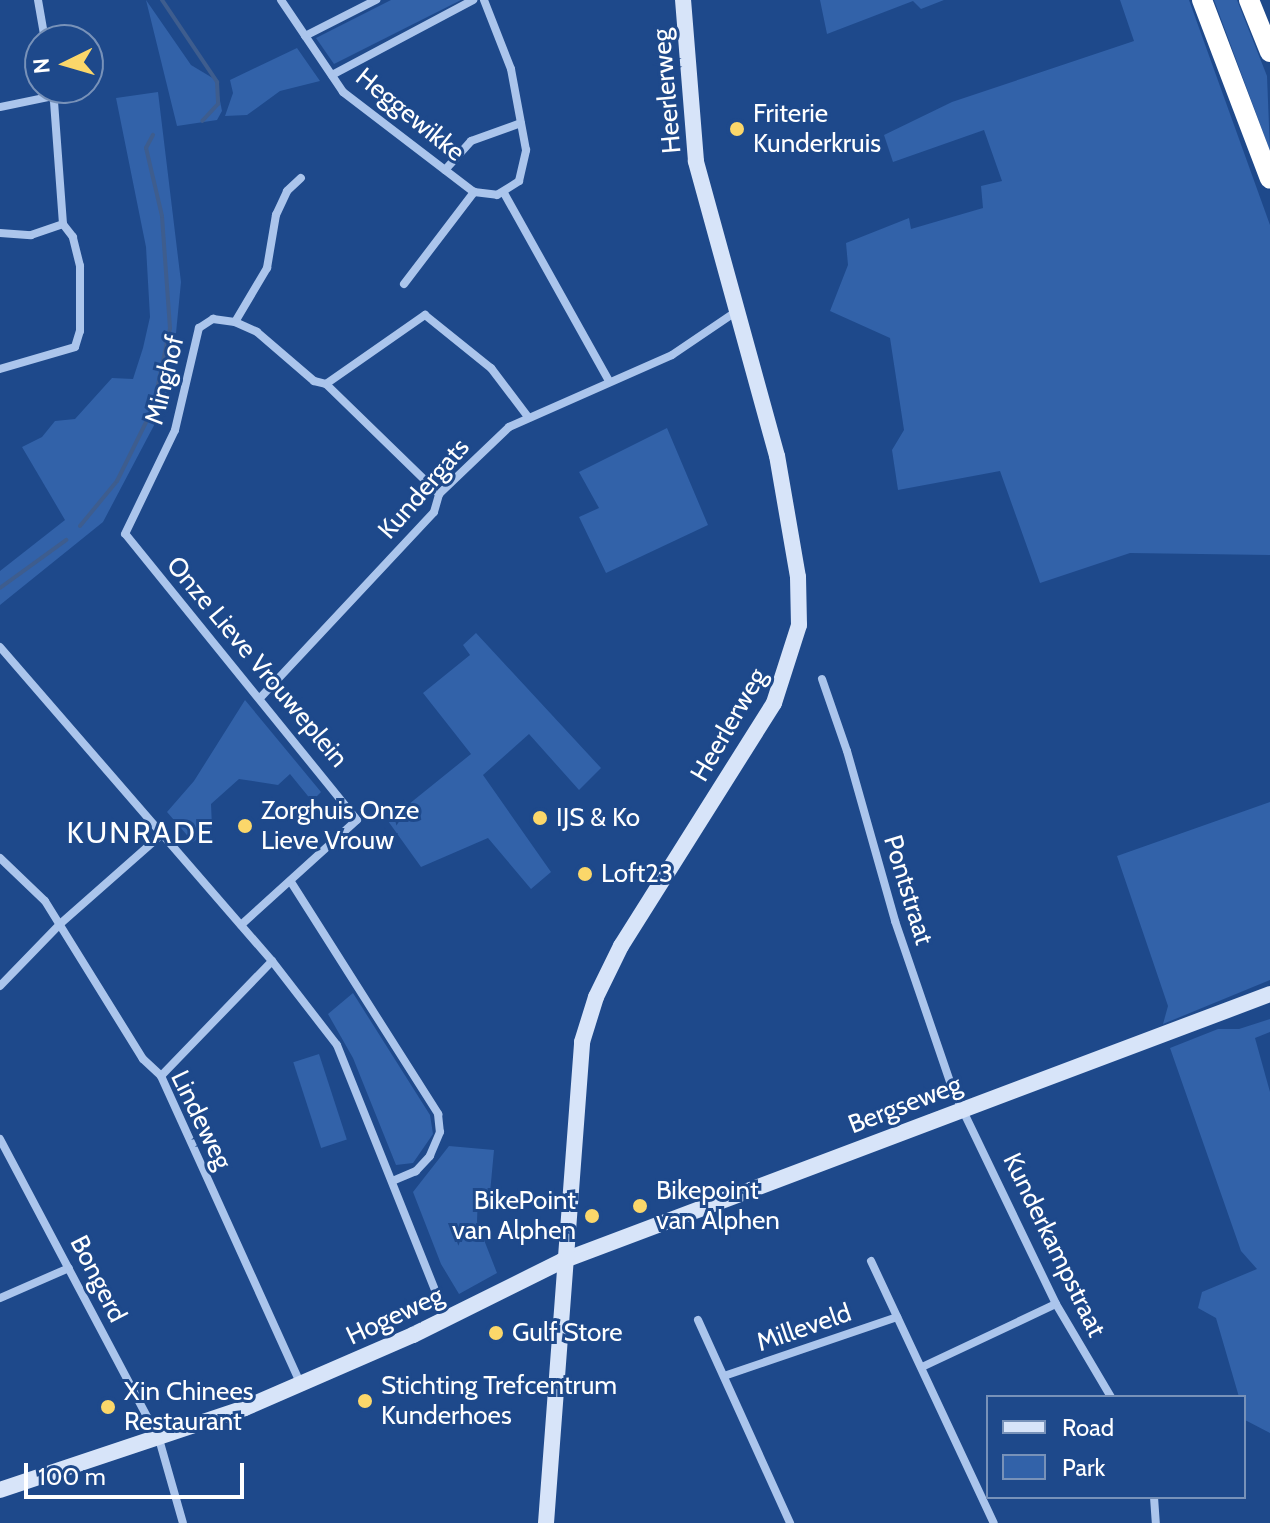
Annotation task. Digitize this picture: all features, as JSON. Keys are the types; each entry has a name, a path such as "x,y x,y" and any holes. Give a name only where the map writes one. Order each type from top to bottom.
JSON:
{"highway":[{"path":"1202,0 1270,179"},
{"path":"1249,0 1270,52"}],"main road":[{"name":"Heerlerweg","path":"546,1523 576,1073 596,997 651,897 767,716 797,641 799,590 771,430 696,161 683,0"},
{"name":"Bergseweg","path":"562,1261 1269,993"},
{"name":"Hogeweg","path":"0,1490 39,1480 245,1408 446,1319 562,1261"},
{"name":"Hogeweg","path":"0,1499 39,1480"}],"street":[{"path":"38,0 42,24"},
{"name":"Heggewikke","path":"281,0 343,92 474,192 504,193"},
{"path":"305,36 376,0"},
{"path":"332,75 473,0"},
{"path":"484,0 511,69 521,123 525,170 504,193 609,381"},
{"path":"0,107 24,100"},
{"path":"0,369 75,347 80,266 73,237 63,224 54,104"},
{"path":"445,170 471,141 521,123"},
{"path":"301,178 287,191 276,215 267,268 235,322 257,332 314,381 326,384 439,494"},
{"path":"404,284 474,192"},
{"path":"0,233 31,235 63,224"},
{"name":"Kundergats","path":"261,697 434,512 439,494 509,427 672,355 737,311"},
{"path":"326,384 425,315 491,368 528,417"},
{"name":"Minghof","path":"125,534 175,430 199,328 209,320 235,322"},
{"name":"Onze Lieve Vrouweplein","path":"125,534 261,697 357,820 241,925"},
{"path":"0,647 272,961 337,1045 446,1319"},
{"name":"Pontstraat","path":"822,679 847,751 895,921 953,1090 965,1108"},
{"path":"0,986 60,924 161,835"},
{"name":"Lindeweg","path":"0,858 45,901 143,1059 161,1076 301,1385"},
{"path":"291,882 438,1114 433,1151 416,1171 392,1181"},
{"path":"161,1076 272,961"},
{"name":"Kunderkampstraat","path":"965,1108 1056,1304 1110,1395"},
{"name":"Bongerd","path":"0,1139 11,1153 159,1439 183,1523"},
{"path":"0,1158 11,1153"},
{"path":"871,1261 994,1523"},
{"path":"0,1298 69,1268"},
{"path":"922,1367 1056,1304"},
{"name":"Milleveld","path":"724,1376 897,1317"},
{"path":"698,1320 790,1523"},
{"path":"1154,1499 1156,1523"}],"green space":[{"path":"146,0 191,65 216,80 222,111 217,120 177,126"},
{"path":"391,0 461,0 334,64 316,38"},
{"path":"820,0 944,0 921,9 913,1 827,34"},
{"path":"1120,0 1189,0 1270,225 1270,555 1130,553 1040,583 1000,471 898,490 892,450 904,430 890,338 830,311 848,265 846,243 909,218 911,229 983,208 981,186 1002,181 984,130 893,162 884,135 952,102 1134,41"},
{"path":"1214,0 1237,0 1267,76 1270,151"},
{"path":"297,48 320,81 280,91 247,115 225,116 233,93 230,80"},
{"path":"158,92 181,282 172,374 160,414 103,522 0,605 0,571 65,520 22,447 42,437 55,421 75,419 112,378 133,379 143,348 150,317 146,247 116,98"},
{"path":"667,428 708,525 606,573 579,517 599,508 579,472"},
{"path":"476,633 601,768 579,790 529,734 483,775 551,872 531,889 488,838 421,867 388,821 471,754 423,693 470,655 463,645"},
{"path":"245,700 321,792 312,801 290,774 278,785 239,779 211,804 212,827 193,842 167,812 194,781"},
{"path":"1270,802 1270,980 1163,1024 1168,1006 1117,856"},
{"path":"353,993 430,1115 433,1134 413,1163 396,1165 353,1058 328,1014"},
{"path":"1270,1019 1270,1032 1255,1038 1270,1092 1270,1433 1246,1421 1246,1395 1238,1395 1216,1318 1198,1308 1202,1292 1257,1269 1241,1251 1170,1048 1218,1029 1239,1029"},
{"path":"319,1054 347,1140 321,1148 293,1062"},
{"path":"449,1146 494,1150 490,1193 478,1193 477,1222 497,1273 459,1294 441,1264 413,1192"}],"waterway":[{"path":"162,0 217,82 218,104 202,121"},
{"path":"80,526 117,481 153,408 170,328 162,216 146,148 153,135"},
{"path":"0,588 66,540"}],"place":[{"name":"Friterie Kunderkruis","path":"737,129"},
{"name":"IJS & Ko","path":"540,818"},
{"name":"Zorghuis Onze Lieve Vrouw","path":"245,826"},
{"name":"Loft23","path":"585,874"},
{"name":"Bikepoint van Alphen","path":"640,1206"},
{"name":"BikePoint van Alphen","path":"592,1216"},
{"name":"Gulf Store","path":"496,1333"},
{"name":"Stichting Trefcentrum Kunderhoes","path":"365,1401"},
{"name":"Xin Chinees Restaurant","path":"108,1407"}],"district":[{"name":"KUNRADE","path":"141,833"}]}
